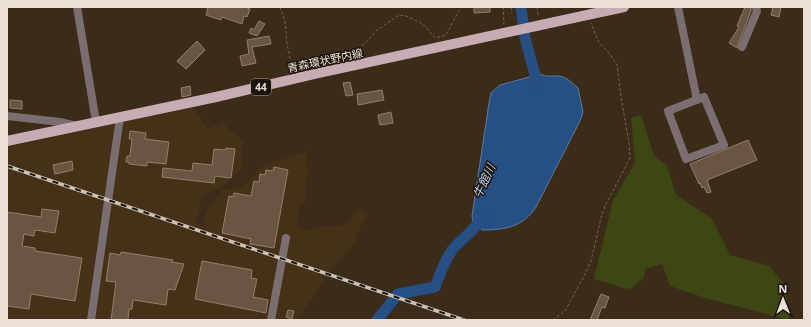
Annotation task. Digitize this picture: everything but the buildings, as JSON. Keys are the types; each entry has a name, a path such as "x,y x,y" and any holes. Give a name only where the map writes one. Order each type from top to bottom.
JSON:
{"main road":[{"name":"青森環状野内線","path":"7,141 216,97 624,7"}],"street":[{"path":"77,7 96,122"},
{"path":"678,7 697,100"},
{"path":"742,47 757,11 756,7"},
{"path":"704,97 724,145 686,159 668,111 697,100 704,97"},
{"path":"7,116 60,122 77,126"},
{"path":"91,320 120,117"},
{"path":"272,320 286,238"}],"path":[{"path":"280,7 285,21 293,79"},
{"path":"292,67 355,54 376,31 399,15 406,16 423,24 435,38 446,35 461,7"},
{"path":"503,7 510,32"},
{"path":"512,7 512,13"},
{"path":"535,27 537,7"},
{"path":"553,320 565,311 583,278 590,260 605,206 630,158 630,143 622,103 617,65 614,58 598,42 593,32 589,15"}],"shaded area":[{"path":"193,107 208,130 223,120 227,128 238,136 244,144 241,146 243,167 223,186 205,195 200,204 196,223 203,225 209,207 224,189 237,189 256,175 260,167 308,151 306,165 309,170 305,187 305,195 307,200 300,205 297,225 300,228 311,230 314,227 340,226 352,219 357,209 368,214 357,234 356,243 331,269 298,319 299,320 7,320 7,147"}],"green space":[{"path":"641,115 654,156 667,166 676,195 712,219 730,255 769,266 785,285 789,320 705,298 670,286 662,264 645,269 644,277 630,290 594,279 613,200 635,163 631,118"}],"water":[{"path":"540,74 562,77 578,88 583,112 580,121 531,214 513,226 482,230 473,222 472,216 491,93 500,85"}],"waterway":[{"name":"牛館川","path":"521,7 525,38 535,75 535,89"},
{"name":"牛館川","path":"377,320 398,294 435,287 444,264 452,250 473,230 483,215"}],"railway":[{"path":"7,166 464,320"}]}
